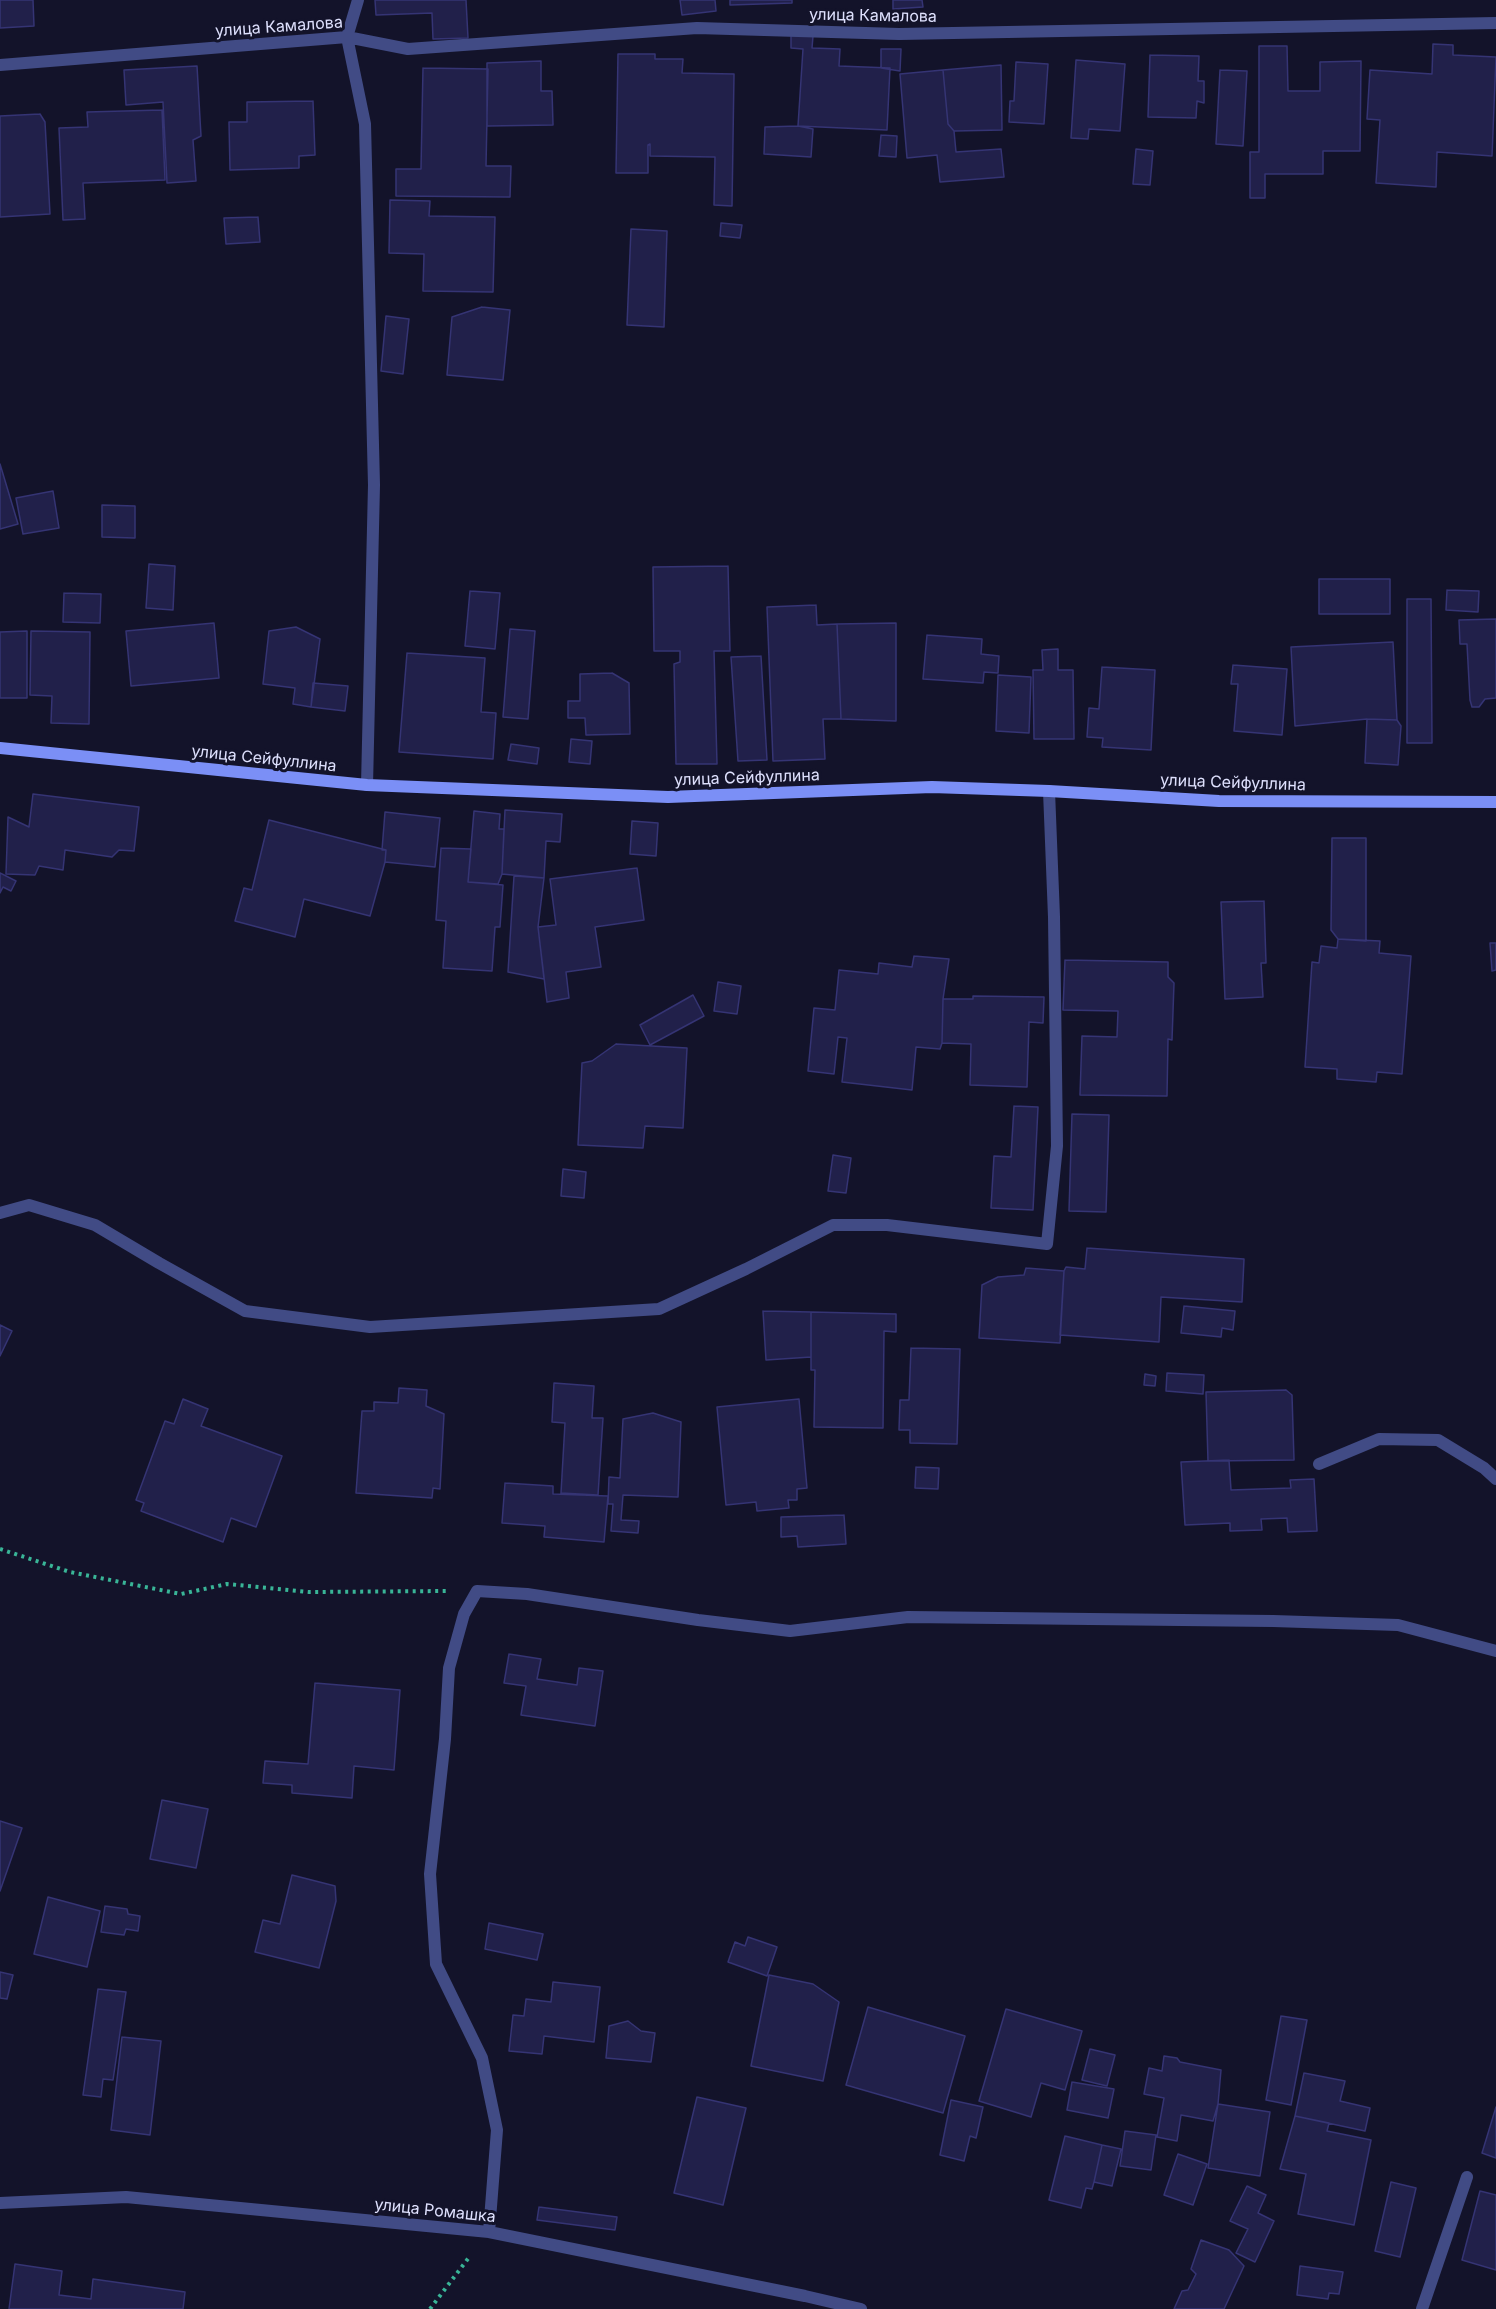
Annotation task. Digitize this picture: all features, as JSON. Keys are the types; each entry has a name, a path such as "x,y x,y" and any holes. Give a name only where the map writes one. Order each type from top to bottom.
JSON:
{"street":[{"path":"358,0 347,37 365,124 374,484 367,785"},
{"name":"улица Камалова","path":"0,65 347,37 408,49 697,28 899,34 1496,23"},
{"name":"улица Сейфуллина","path":"0,748 367,785 668,797 932,787 1219,801 1496,802"},
{"path":"0,1213 29,1205 95,1225 245,1311 370,1327 659,1309 746,1269 833,1225 887,1225 1047,1244 1057,1146 1050,791"},
{"path":"1319,1464 1379,1439 1438,1440 1484,1468 1496,1479"},
{"path":"489,2232 497,2130 482,2058 436,1964 430,1874 445,1739 449,1668 464,1614 477,1591 526,1594 698,1620 790,1631 908,1617 1273,1621 1398,1625 1496,1651"},
{"path":"1422,2309 1467,2177"},
{"name":"улица Ромашка","path":"0,2203 126,2197 489,2232 861,2309"}],"path":[{"path":"0,1549 70,1572 181,1594 227,1584 309,1592 477,1591"},
{"path":"430,2309 489,2232"}],"building":[{"path":"0,0 33,0 34,26 0,28"},
{"path":"375,0 466,0 468,38 433,39 432,13 376,15"},
{"path":"680,0 715,0 716,11 682,15"},
{"path":"730,0 792,0 792,3 730,5"},
{"path":"893,0 922,0 923,7 893,9"},
{"path":"791,35 813,36 812,48 840,49 839,66 890,68 887,130 798,126 803,49 791,48"},
{"path":"1433,44 1453,45 1453,55 1496,57 1492,156 1437,152 1436,187 1376,183 1380,120 1367,119 1370,70 1432,74"},
{"path":"1259,46 1287,46 1288,91 1320,91 1320,62 1361,61 1360,151 1323,151 1323,174 1265,174 1265,198 1250,198 1250,152 1259,152"},
{"path":"881,49 901,49 900,71 881,68"},
{"path":"618,54 655,54 655,59 683,59 682,73 734,74 732,206 714,205 715,157 650,156 650,144 648,145 648,173 616,173"},
{"path":"1150,55 1199,56 1198,81 1204,81 1204,103 1197,101 1196,118 1148,117"},
{"path":"1076,60 1125,64 1120,131 1089,129 1088,139 1071,138"},
{"path":"541,61 541,91 552,91 553,125 487,126 487,63"},
{"path":"1016,62 1048,64 1044,124 1009,122 1010,101 1014,101"},
{"path":"1001,65 1002,130 954,131 948,124 943,70"},
{"path":"197,66 201,136 193,140 196,181 167,183 163,102 126,105 124,70"},
{"path":"423,68 488,69 486,166 511,166 510,197 396,196 396,169 421,169"},
{"path":"943,70 948,124 954,131 956,152 1001,149 1004,177 940,182 937,155 907,158 900,74"},
{"path":"1220,70 1247,71 1243,146 1216,144"},
{"path":"313,101 315,155 299,156 299,168 230,170 229,122 247,122 247,102"},
{"path":"162,110 165,180 83,183 85,219 63,220 59,128 88,127 87,112"},
{"path":"40,114 45,122 50,214 0,217 0,116"},
{"path":"798,126 813,129 811,157 764,154 765,127"},
{"path":"881,135 897,136 896,157 879,156"},
{"path":"1136,149 1153,151 1150,185 1133,184"},
{"path":"390,200 430,201 429,216 495,217 493,292 423,291 424,254 389,253"},
{"path":"258,217 260,242 226,244 224,218"},
{"path":"721,223 742,225 740,238 720,236"},
{"path":"631,229 667,231 664,327 627,325"},
{"path":"482,307 510,310 503,380 447,375 452,317"},
{"path":"386,316 409,319 403,374 381,371"},
{"path":"0,464 18,524 0,529"},
{"path":"53,491 59,528 23,534 16,498"},
{"path":"102,505 135,506 135,538 102,537"},
{"path":"149,564 175,566 173,610 146,608"},
{"path":"728,566 730,651 714,651 717,764 676,764 674,664 680,662 680,651 654,651 653,567"},
{"path":"1319,579 1390,579 1390,614 1319,614"},
{"path":"1447,590 1479,591 1478,612 1446,610"},
{"path":"470,591 500,593 495,649 465,646"},
{"path":"64,593 101,594 100,623 63,622"},
{"path":"1407,599 1431,599 1432,743 1407,743"},
{"path":"816,605 817,625 837,624 841,719 823,719 825,759 773,761 767,607"},
{"path":"1496,619 1496,698 1485,699 1479,707 1472,707 1467,644 1460,644 1459,620"},
{"path":"214,623 219,678 131,686 126,631"},
{"path":"896,623 896,721 841,719 837,624"},
{"path":"296,627 320,639 311,707 293,704 295,688 263,684 269,631"},
{"path":"510,629 535,631 528,719 503,717"},
{"path":"27,631 27,698 0,698 0,632"},
{"path":"31,631 90,632 89,724 51,723 52,696 30,695"},
{"path":"927,635 982,639 981,654 999,656 998,673 984,672 983,683 923,679"},
{"path":"1393,642 1397,720 1367,719 1295,726 1291,647"},
{"path":"1058,649 1058,670 1073,670 1074,739 1034,739 1033,670 1043,670 1042,650"},
{"path":"407,653 485,658 481,712 496,713 493,759 399,752"},
{"path":"761,656 767,760 738,761 731,657"},
{"path":"1233,665 1287,669 1282,735 1234,731 1238,684 1231,684"},
{"path":"1102,667 1155,670 1151,750 1102,747 1103,738 1087,737 1089,708 1099,709"},
{"path":"612,673 629,683 630,734 586,735 585,718 568,718 568,701 580,701 580,674"},
{"path":"998,675 1031,677 1029,733 996,731"},
{"path":"313,683 348,686 345,711 311,707"},
{"path":"1367,719 1397,720 1401,726 1398,765 1365,763"},
{"path":"571,739 592,741 590,764 569,762"},
{"path":"511,744 539,748 537,764 508,760"},
{"path":"33,794 139,807 134,851 119,850 112,857 65,850 63,870 39,866 35,875 6,874 8,817 29,827"},
{"path":"505,810 562,814 560,842 546,841 544,878 502,874"},
{"path":"474,811 500,814 499,829 504,829 502,874 498,884 468,882"},
{"path":"385,812 440,818 435,867 385,862 386,850 382,850"},
{"path":"269,820 386,850 385,862 370,916 304,899 295,937 235,921 244,888 252,890"},
{"path":"632,821 658,823 656,856 630,854"},
{"path":"1332,838 1366,838 1366,941 1338,939 1331,930"},
{"path":"441,848 471,849 468,882 503,885 500,927 495,927 492,971 443,968 446,921 436,920"},
{"path":"637,868 644,920 595,927 601,967 566,972 569,998 547,1002 538,927 556,925 550,879"},
{"path":"0,873 16,881 11,891 3,887 0,893"},
{"path":"514,876 544,878 538,927 544,979 508,972"},
{"path":"1264,901 1266,963 1261,963 1263,997 1225,999 1221,902"},
{"path":"1338,939 1380,941 1379,953 1411,956 1402,1074 1377,1072 1376,1082 1337,1079 1337,1069 1305,1067 1312,962 1319,963 1321,946 1337,948"},
{"path":"1490,943 1496,943 1496,970 1492,971"},
{"path":"914,956 949,959 943,999 942,1043 940,1049 916,1047 912,1090 842,1082 847,1038 838,1037 834,1074 808,1071 814,1008 835,1010 839,970 878,974 879,963 912,967"},
{"path":"1065,960 1168,962 1168,977 1174,983 1172,1040 1168,1039 1167,1096 1080,1095 1082,1036 1117,1037 1118,1011 1063,1010"},
{"path":"718,982 741,986 737,1014 714,1011"},
{"path":"693,995 704,1016 650,1045 640,1025"},
{"path":"973,996 1044,997 1043,1023 1029,1022 1027,1087 970,1085 971,1044 942,1043 943,999 973,999"},
{"path":"616,1044 687,1048 683,1128 645,1126 643,1148 578,1145 582,1063 592,1061"},
{"path":"1014,1106 1038,1107 1033,1210 991,1208 994,1156 1011,1157"},
{"path":"1072,1114 1109,1115 1106,1212 1069,1211"},
{"path":"833,1155 851,1158 846,1193 828,1191"},
{"path":"563,1169 586,1172 584,1198 561,1196"},
{"path":"1087,1248 1244,1259 1242,1302 1161,1297 1159,1342 1060,1335 1064,1271 1066,1267 1085,1269"},
{"path":"1026,1268 1064,1271 1060,1343 979,1338 982,1285 998,1277 1024,1275"},
{"path":"1184,1306 1235,1311 1233,1330 1222,1328 1221,1337 1181,1333"},
{"path":"763,1311 811,1312 811,1357 766,1360"},
{"path":"811,1312 896,1314 896,1332 884,1331 883,1428 814,1427 815,1370 811,1370"},
{"path":"0,1325 12,1331 0,1356"},
{"path":"911,1348 960,1349 957,1444 910,1443 910,1430 899,1430 900,1400 909,1400"},
{"path":"1167,1373 1204,1375 1203,1394 1166,1391"},
{"path":"1145,1374 1156,1376 1155,1386 1144,1385"},
{"path":"554,1383 594,1386 592,1418 603,1418 598,1495 561,1493 565,1423 552,1422"},
{"path":"399,1388 427,1390 426,1406 444,1414 440,1489 433,1488 432,1498 356,1493 362,1411 374,1411 374,1402 398,1403"},
{"path":"1286,1390 1292,1395 1294,1460 1208,1461 1206,1392"},
{"path":"183,1399 208,1409 201,1426 282,1456 256,1527 231,1518 223,1542 141,1511 144,1503 136,1500 165,1421 174,1424"},
{"path":"799,1399 807,1488 797,1489 797,1500 788,1500 789,1508 757,1511 756,1502 726,1505 717,1407"},
{"path":"653,1413 681,1422 678,1497 623,1495 621,1520 639,1521 638,1533 611,1531 613,1504 608,1504 609,1477 620,1478 623,1419"},
{"path":"1229,1460 1231,1490 1291,1488 1290,1480 1314,1479 1317,1531 1288,1532 1287,1518 1261,1519 1262,1530 1230,1531 1230,1523 1185,1525 1181,1462"},
{"path":"916,1467 939,1468 938,1489 915,1488"},
{"path":"505,1483 553,1486 553,1494 608,1496 604,1542 544,1537 545,1526 502,1523"},
{"path":"844,1515 846,1544 798,1547 797,1536 781,1537 781,1517"},
{"path":"509,1654 541,1659 537,1679 577,1685 579,1668 603,1671 595,1726 521,1715 526,1686 504,1683"},
{"path":"315,1683 400,1690 394,1770 354,1766 352,1798 292,1793 292,1785 263,1783 265,1761 308,1764"},
{"path":"162,1800 208,1809 196,1868 150,1859"},
{"path":"0,1821 22,1828 0,1891"},
{"path":"292,1875 335,1886 336,1901 319,1968 255,1952 263,1920 280,1924"},
{"path":"48,1897 100,1911 87,1967 34,1954"},
{"path":"105,1906 127,1909 128,1914 140,1916 138,1931 126,1929 124,1935 101,1932"},
{"path":"489,1923 543,1934 537,1960 485,1949"},
{"path":"748,1937 777,1947 767,1976 728,1962 735,1942 745,1946"},
{"path":"0,1972 13,1975 7,1999 0,1998"},
{"path":"769,1975 813,1984 839,2002 823,2081 751,2066"},
{"path":"553,1982 600,1987 594,2042 544,2036 542,2054 509,2051 513,2015 524,2016 526,1999 551,2002"},
{"path":"98,1989 126,1992 113,2080 103,2079 101,2097 83,2095"},
{"path":"868,2007 965,2036 943,2113 846,2085"},
{"path":"1006,2009 1082,2031 1065,2090 1041,2083 1031,2117 979,2101"},
{"path":"1281,2016 1307,2020 1291,2105 1266,2100"},
{"path":"628,2021 641,2031 655,2033 651,2062 606,2058 609,2026"},
{"path":"122,2037 161,2041 150,2135 111,2130"},
{"path":"1090,2049 1115,2055 1107,2086 1082,2080"},
{"path":"1164,2056 1177,2058 1180,2062 1221,2070 1218,2104 1213,2121 1181,2115 1177,2141 1157,2137 1164,2098 1144,2094 1149,2068 1162,2071"},
{"path":"1304,2073 1345,2081 1340,2101 1370,2108 1365,2131 1295,2116"},
{"path":"1072,2082 1114,2089 1108,2118 1067,2110"},
{"path":"697,2097 746,2108 723,2205 674,2193"},
{"path":"951,2100 983,2107 976,2138 970,2136 964,2161 940,2155"},
{"path":"1218,2104 1270,2112 1260,2176 1208,2168"},
{"path":"1496,2107 1496,2158 1482,2153"},
{"path":"1295,2116 1329,2123 1327,2131 1371,2140 1354,2225 1298,2214 1306,2174 1280,2169"},
{"path":"1125,2131 1156,2135 1151,2170 1120,2166"},
{"path":"1065,2136 1102,2145 1092,2189 1086,2188 1081,2208 1049,2200"},
{"path":"1102,2145 1121,2149 1112,2186 1094,2182"},
{"path":"1178,2154 1207,2164 1193,2205 1164,2195"},
{"path":"1391,2182 1416,2188 1400,2257 1375,2251"},
{"path":"1247,2186 1266,2195 1258,2213 1274,2221 1255,2262 1236,2253 1248,2229 1230,2221"},
{"path":"1480,2191 1496,2195 1496,2270 1462,2260"},
{"path":"539,2207 617,2217 615,2230 537,2220"},
{"path":"1201,2240 1229,2250 1244,2266 1224,2309 1174,2309 1182,2291 1188,2290 1196,2274 1191,2269"},
{"path":"15,2264 62,2271 59,2295 91,2299 93,2279 185,2292 183,2309 9,2309"},
{"path":"1300,2266 1343,2272 1339,2294 1329,2293 1328,2299 1297,2295"}]}
